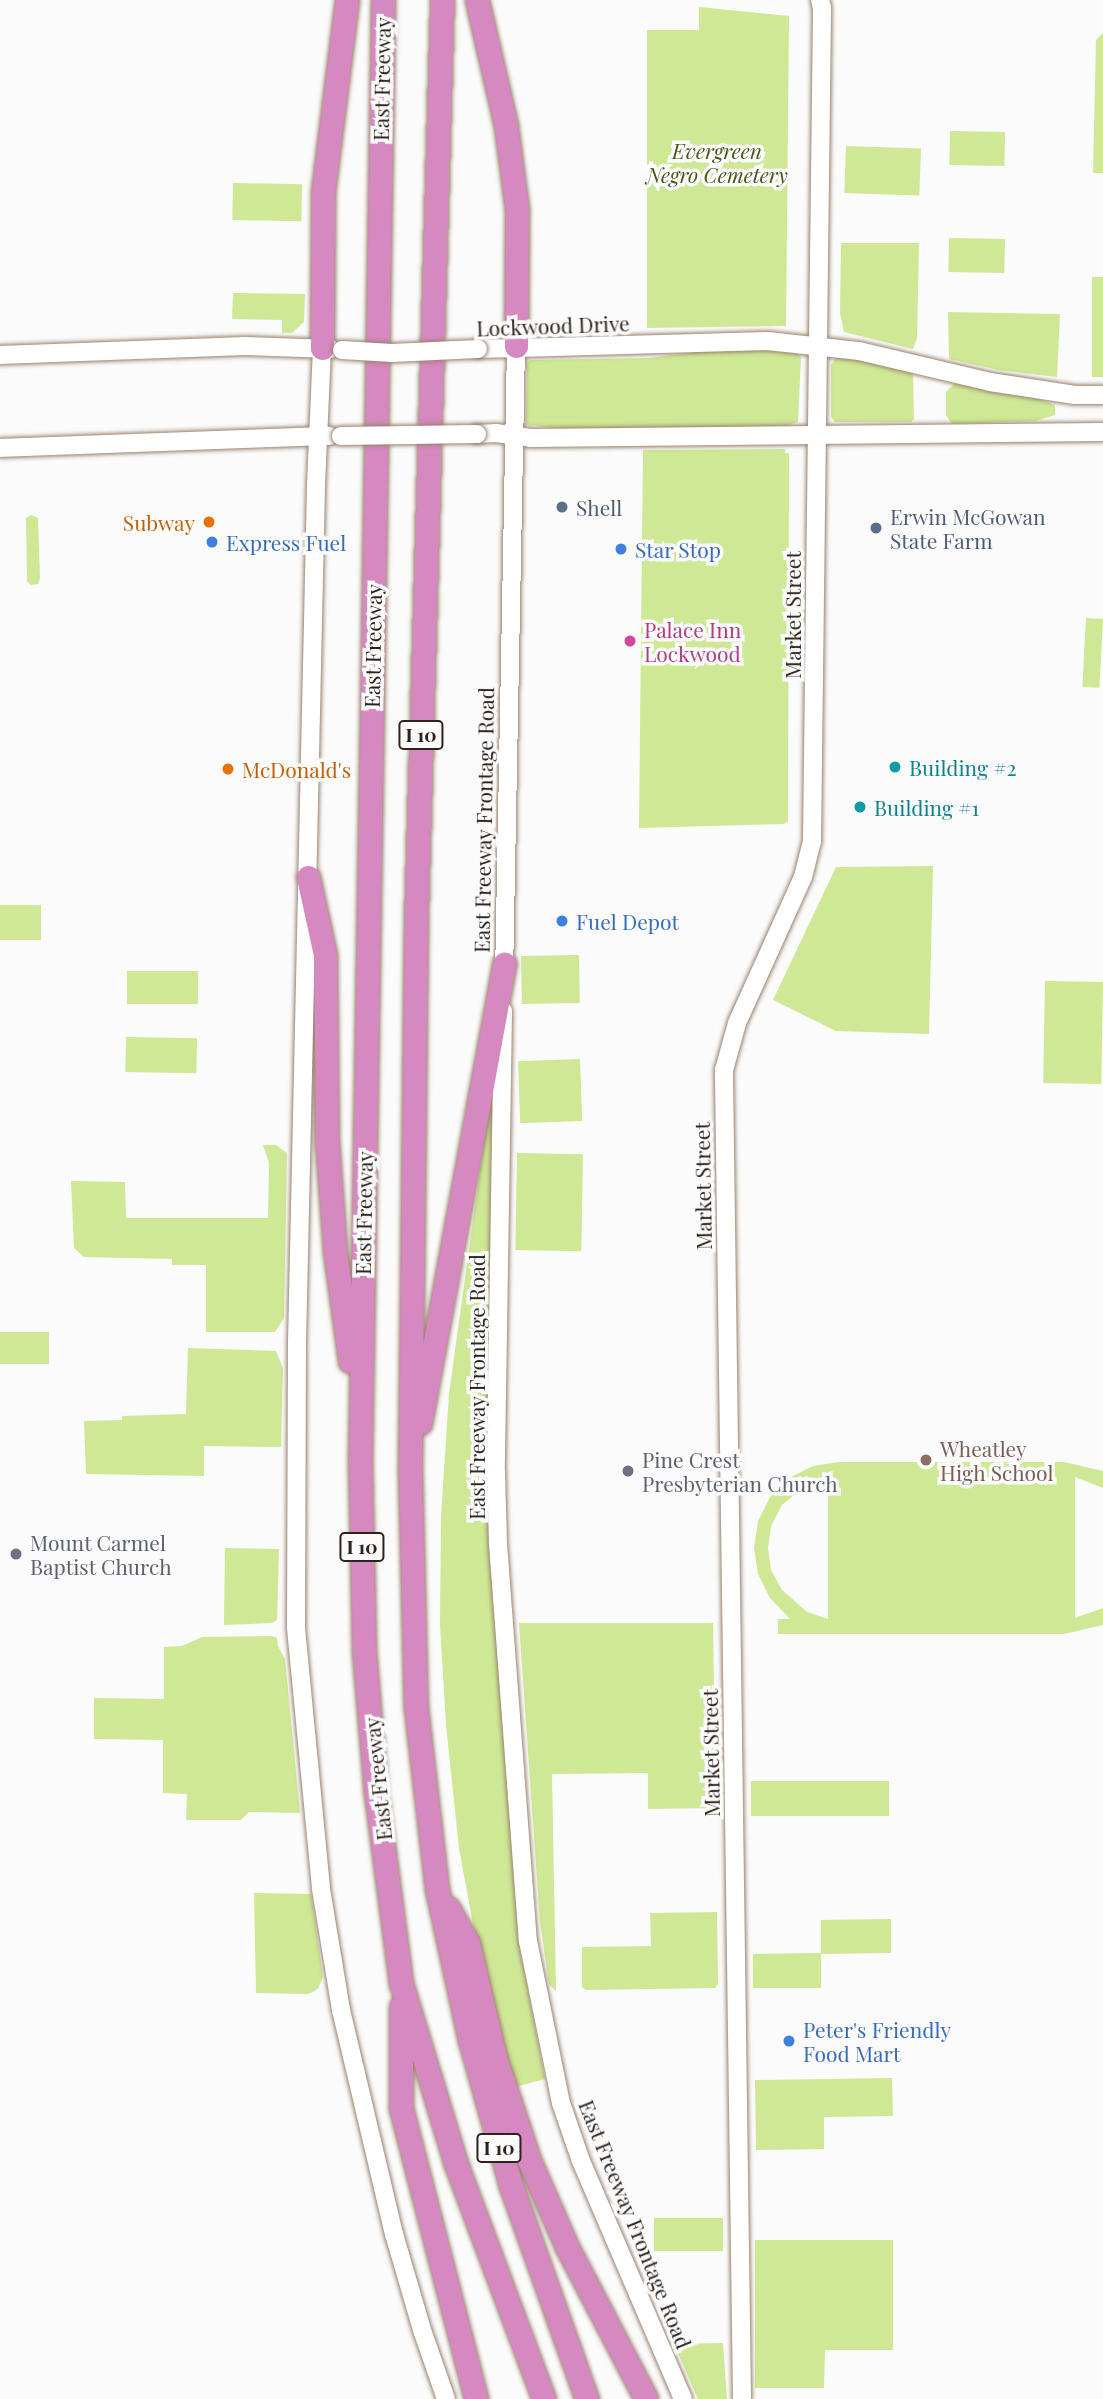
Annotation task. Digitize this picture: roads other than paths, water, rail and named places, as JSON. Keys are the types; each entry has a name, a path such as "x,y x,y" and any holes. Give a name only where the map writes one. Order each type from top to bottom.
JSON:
{"highway":[{"path":"332,349 323,192 347,0"},
{"name":"East Freeway","path":"383,0 360,1457 364,1651 376,1793 401,1983 456,2164 544,2399"},
{"name":"I 10","path":"442,0 416,917 410,1470 416,1708 437,1889 489,2114 515,2198 587,2399"},
{"path":"477,0 506,126 517,209 516,346"},
{"path":"308,877 325,954 327,1141 335,1251 360,1457"},
{"path":"410,1470 434,1360 504,964"},
{"path":"437,1889 468,1943 495,2057 529,2160 567,2247 646,2399"},
{"path":"401,1983 401,2108 476,2399"}],"main road":[{"name":"Market Street","path":"740,2396 724,1070 737,1023 803,877 812,842 820,0"},
{"name":"Lockwood Drive","path":"0,355 144,349 332,349 392,353 516,346 722,341 816,345 859,351 990,383 1075,395 1103,395"},
{"name":"East Freeway Frontage Road","path":"516,346 496,1472 498,1544 528,1941 561,2103 581,2161 683,2399"},
{"path":"332,349 319,436 294,1558 306,1746 321,1889 344,2023 394,2234 422,2330 446,2399"},
{"path":"0,448 319,436 496,433 514,438 1103,432"}],"place":[{"name":"Shell","path":"562,507"},
{"name":"Subway","path":"209,522"},
{"name":"Erwin McGowan State Farm","path":"876,528"},
{"name":"Express Fuel","path":"212,542"},
{"name":"Star Stop","path":"621,549"},
{"name":"Palace Inn Lockwood","path":"630,641"},
{"name":"Building #2","path":"895,767"},
{"name":"McDonald's","path":"228,769"},
{"name":"Building #1","path":"860,807"},
{"name":"Fuel Depot","path":"562,921"},
{"name":"Wheatley High School","path":"926,1460"},
{"name":"Pine Crest Presbyterian Church","path":"628,1471"},
{"name":"Mount Carmel Baptist Church","path":"16,1554"},
{"name":"Peter's Friendly Food Mart","path":"789,2041"}],"park label":[{"name":"Evergreen Negro Cemetery","path":"717,162"}]}
